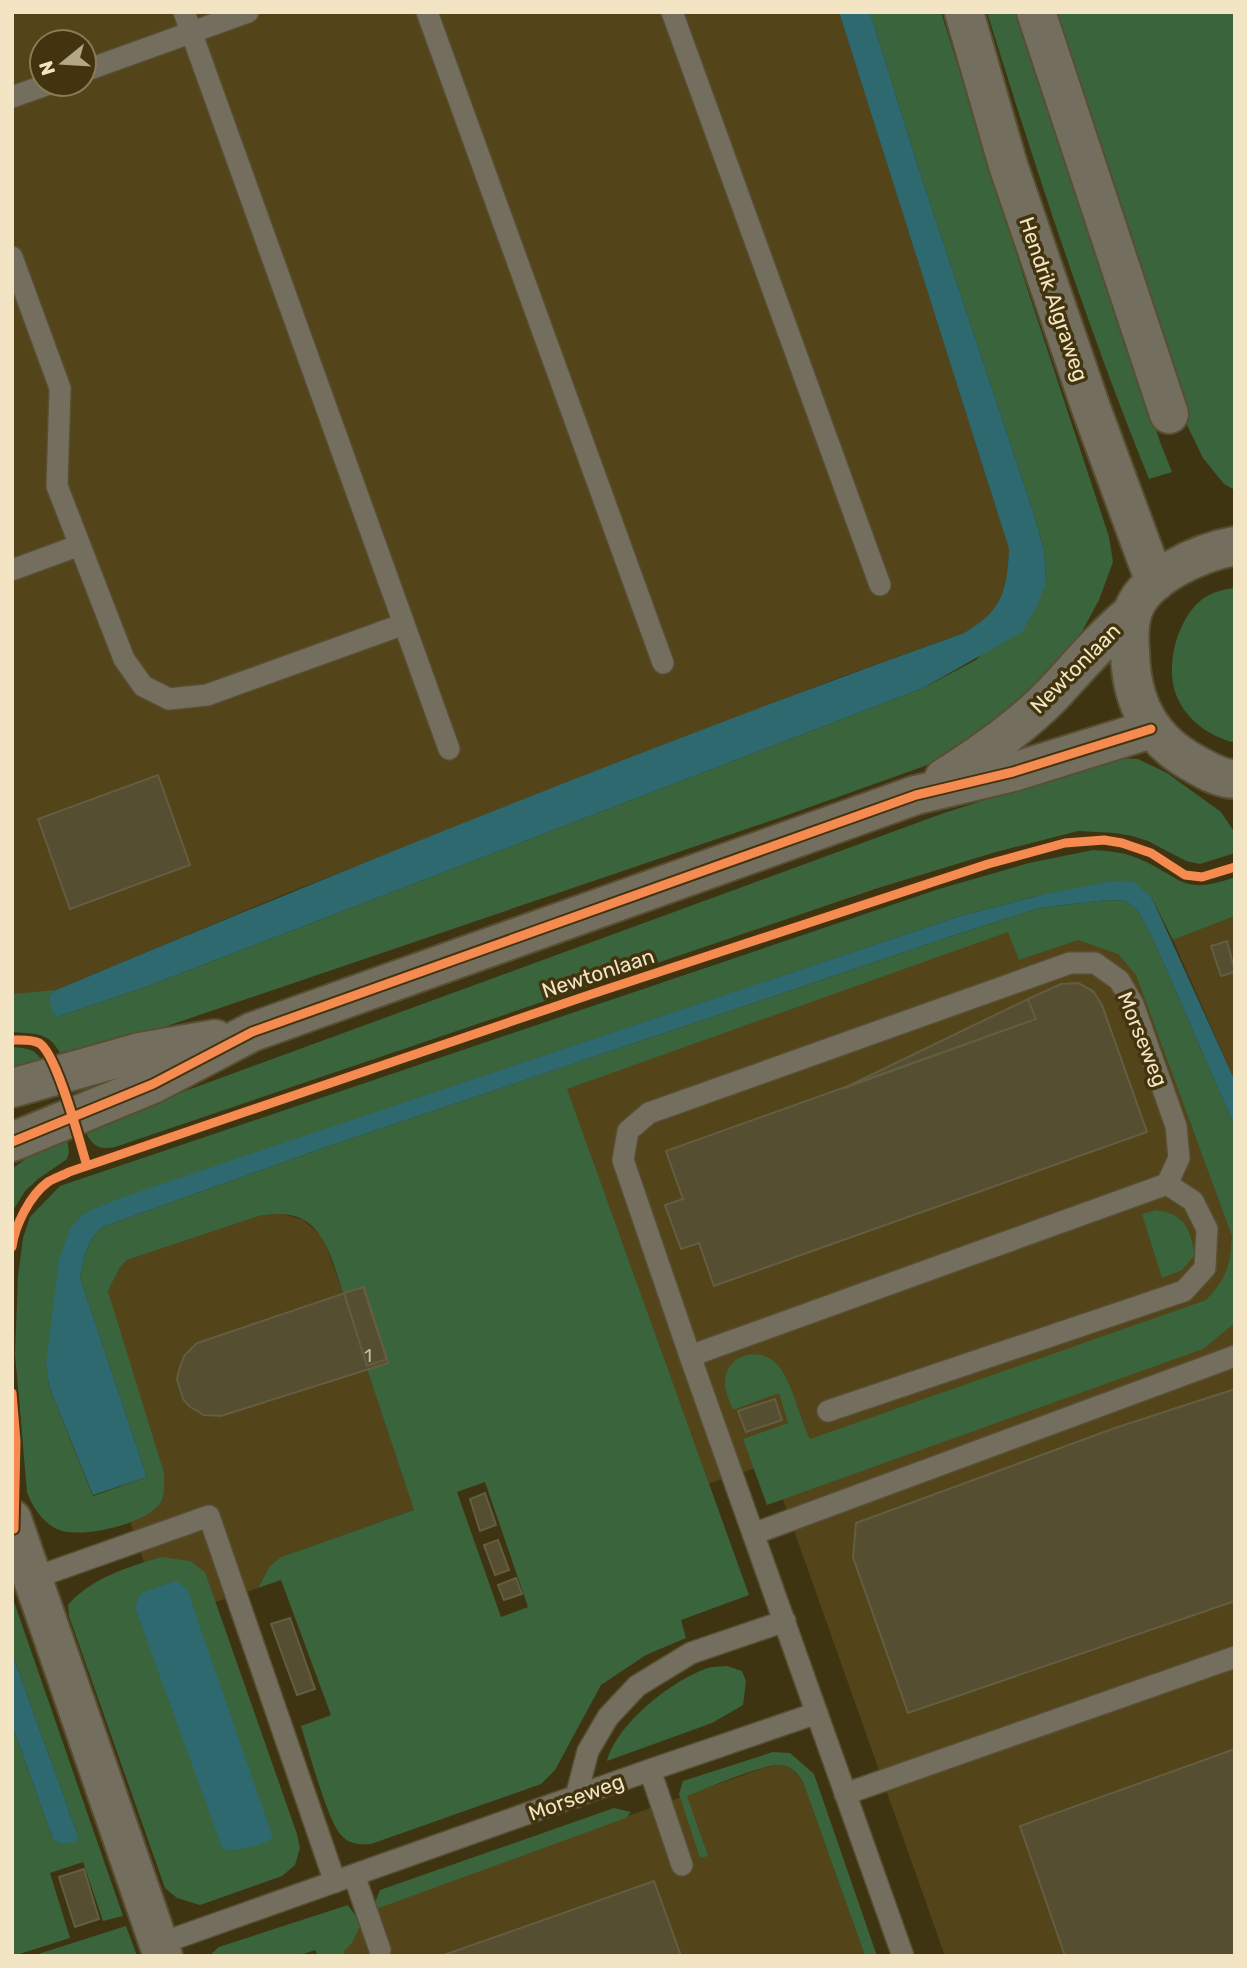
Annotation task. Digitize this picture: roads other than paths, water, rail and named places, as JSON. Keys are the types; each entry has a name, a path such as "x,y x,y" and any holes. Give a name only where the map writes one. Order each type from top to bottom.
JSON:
{"street":[{"name":"Hendrik Algraweg","path":"964,12 1008,165 1091,408 1155,582"},
{"path":"1036,12 1169,414"},
{"path":"1155,582 1201,555 1235,546"},
{"name":"Newtonlaan","path":"916,795 990,749 1050,696 1091,649 1132,613 1155,582"},
{"path":"1132,613 1130,668 1137,700 1151,729 1177,754 1232,783"},
{"name":"Newtonlaan","path":"12,1142 153,1084 252,1032 916,795 1013,772 1151,729"},
{"name":"Newtonlaan","path":"12,1088 140,1052 252,1032"},
{"name":"Morseweg","path":"14,1530 161,1950"}],"lane":[{"path":"184,12 449,749"},
{"path":"98,67 248,12"},
{"path":"427,12 663,663"},
{"path":"672,12 880,584"},
{"path":"12,257 60,388 57,486 124,659 143,686 169,699 207,695 404,624"},
{"path":"12,570 80,545"},
{"name":"Morseweg","path":"903,1956 623,1160 628,1131 649,1113 1070,963 1095,963 1119,980 1133,1004 1176,1126 1180,1158 1167,1184"},
{"path":"690,1356 1167,1184 1193,1201 1207,1229 1205,1268 1184,1291 828,1411"},
{"path":"753,1534 1235,1356"},
{"path":"32,1579 209,1516 344,1879 380,1950"},
{"path":"576,1797 588,1751 608,1717 637,1686 691,1653 785,1621"},
{"path":"845,1794 1235,1657"},
{"name":"Morseweg","path":"161,1950 344,1879 817,1713"},
{"path":"650,1770 682,1865"}],"water":[{"path":"839,12 870,12 1044,549 1046,583 1022,632 923,688 148,986 57,1017 52,1011 49,996 56,990 507,806 735,717 964,633 987,617 1004,589 1009,549"},
{"path":"1113,881 1133,882 1151,896 1235,1081 1235,1127 1152,937 1138,911 1126,901 1106,900 1039,908 952,936 329,1146 102,1227 89,1244 80,1278 147,1477 93,1495 49,1386 46,1365 59,1259 70,1229 82,1215 135,1193 957,917 1045,894"},
{"path":"176,1581 187,1589 273,1838 255,1846 223,1850 135,1607 141,1593"},
{"path":"12,1653 77,1833 77,1841 62,1844 53,1839 12,1725"}]}
